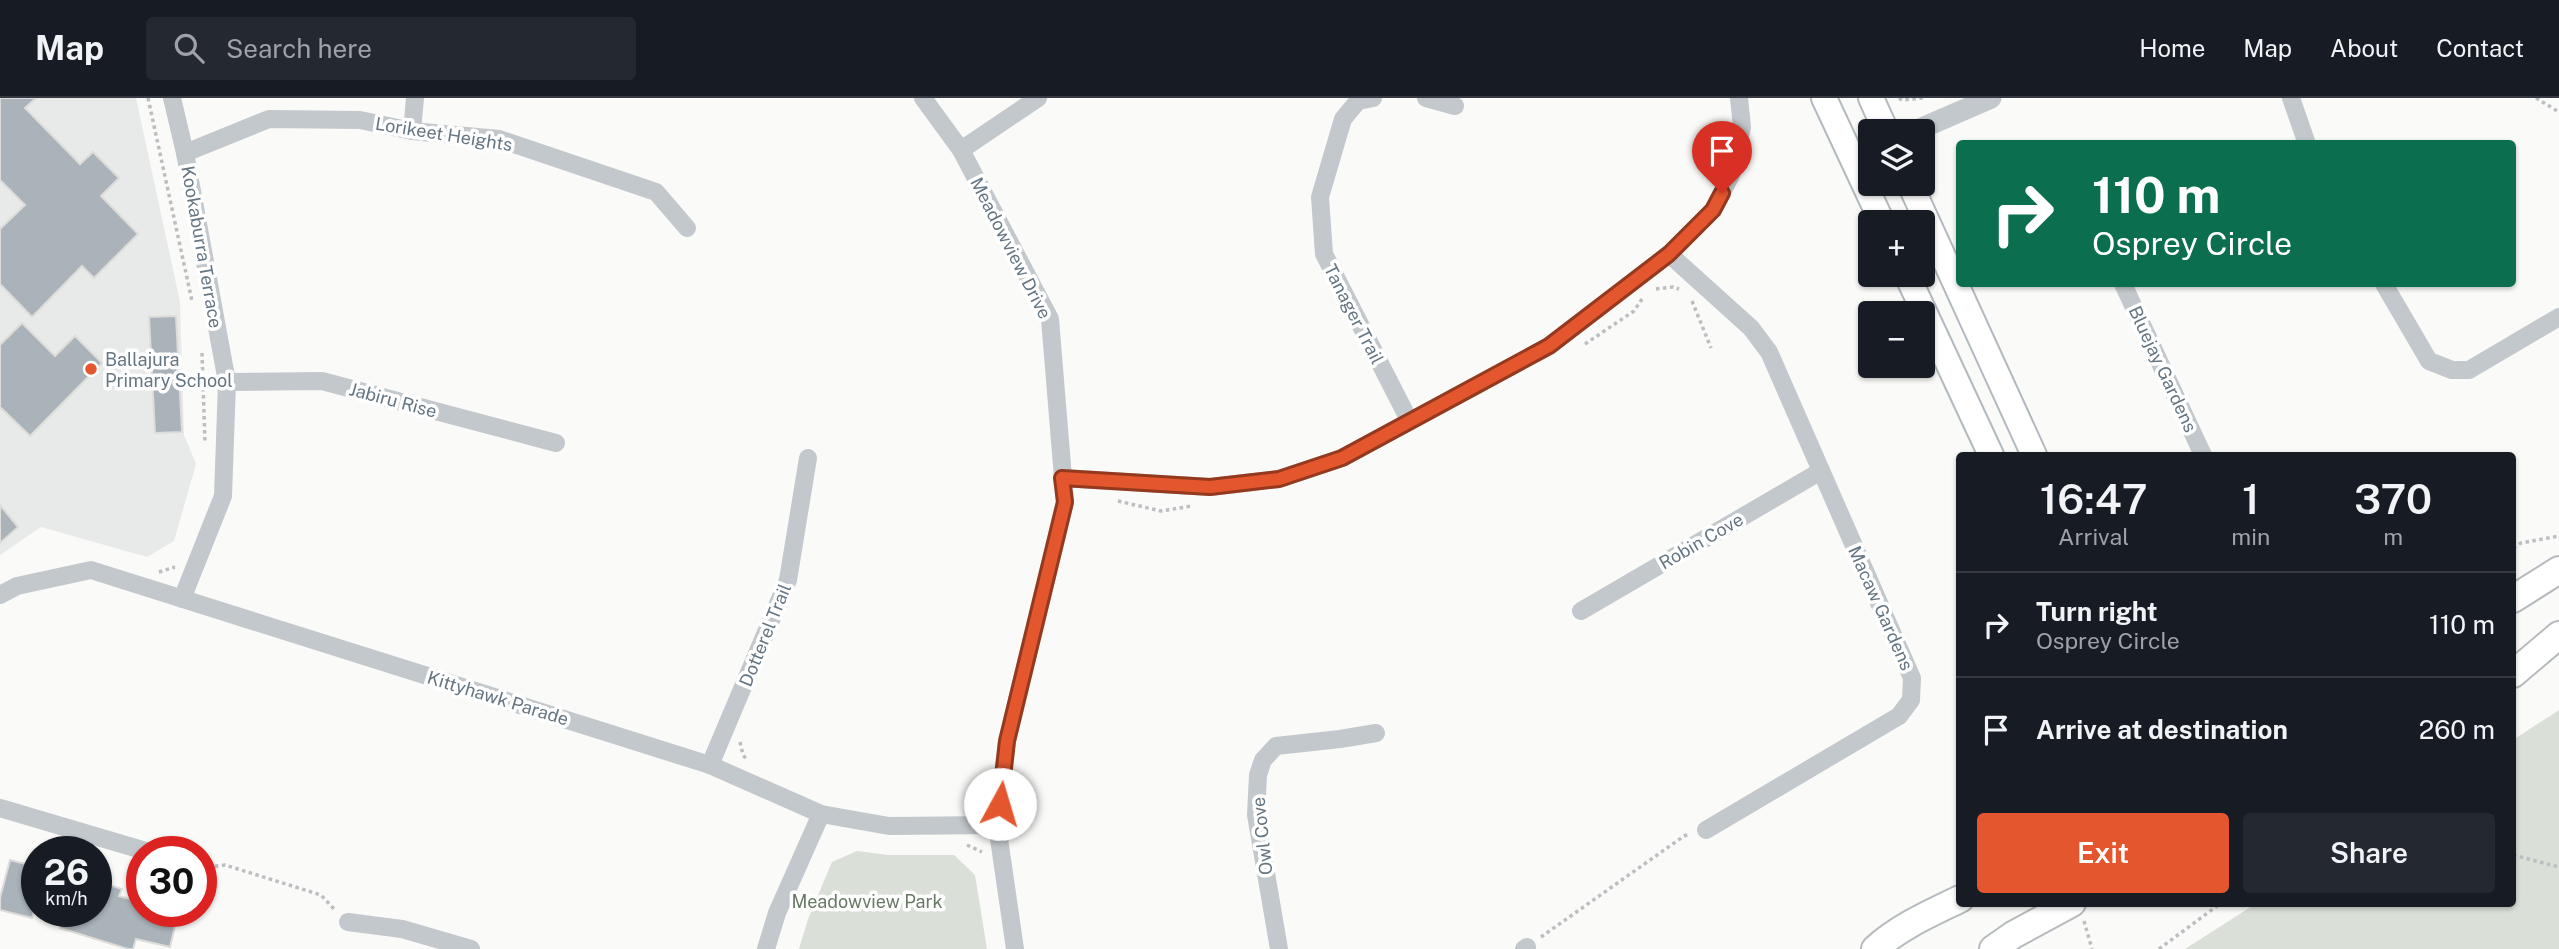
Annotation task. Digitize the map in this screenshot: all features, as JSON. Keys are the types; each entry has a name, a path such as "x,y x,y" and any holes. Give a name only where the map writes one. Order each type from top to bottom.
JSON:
{"main road":[{"path":"1825,98 1858,149"},
{"path":"1871,98 1881,119"},
{"path":"1915,196 1956,285"},
{"path":"1913,287 1990,452"},
{"path":"1957,287 2033,452"},
{"path":"2516,597 2559,570"},
{"path":"2516,671 2559,635"},
{"path":"1875,949 1922,917 1956,901"},
{"path":"1993,949 2013,935 2077,909"}],"street":[{"name":"Kookaburra Terrace","path":"172,98 185,153 227,382 223,496 181,599"},
{"path":"412,131 415,98"},
{"name":"Meadowview Drive","path":"923,98 961,150 1050,319 1065,502 1007,741 997,825 1016,949"},
{"path":"961,150 1038,98"},
{"name":"Tanager Trail","path":"1373,98 1358,101 1343,119 1320,197 1322,244 1324,254 1409,420"},
{"path":"1426,98 1455,106"},
{"path":"1062,478 1210,487 1279,479 1342,458 1549,346 1669,254 1713,210 1731,175 1742,127 1739,98"},
{"path":"1935,122 1991,98"},
{"path":"2291,98 2306,140"},
{"name":"Lorikeet Heights","path":"185,153 270,118 360,120 412,131 499,139 656,192 687,228"},
{"name":"Macaw Gardens","path":"1669,254 1751,328 1769,352 1912,678 1911,700 1899,716 1706,830"},
{"name":"Bluejay Gardens","path":"2124,287 2202,452"},
{"path":"2386,287 2430,361 2452,370 2469,370 2559,317"},
{"name":"Jabiru Rise","path":"227,382 322,381 556,443"},
{"name":"Dotterel Trail","path":"710,765 788,580 808,458"},
{"name":"Robin Cove","path":"1581,611 1821,471"},
{"name":"Kittyhawk Parade","path":"0,595 17,586 91,570 710,765 821,814 888,826 997,825"},
{"name":"Owl Cove","path":"1279,949 1256,815 1258,775 1263,760 1276,746 1340,740 1376,733"},
{"path":"0,808 126,845"},
{"path":"766,949 777,913 821,814"},
{"path":"348,922 402,929 471,949"}],"path":[{"path":"148,98 192,305"},
{"path":"1899,98 1923,98"},
{"path":"2536,98 2559,112"},
{"path":"1651,291 1673,287 1683,290"},
{"path":"1690,296 1711,348"},
{"path":"1579,348 1634,311 1643,297"},
{"path":"201,352 205,453"},
{"path":"1115,500 1161,511 1198,506"},
{"path":"2516,546 2559,536"},
{"path":"156,573 175,567 179,561"},
{"path":"740,737 743,755 752,766"},
{"path":"1525,948 1684,836 1706,830"},
{"path":"956,844 975,848 984,854 987,860"},
{"path":"2516,856 2559,867"},
{"path":"217,866 225,865 321,895 348,922"},
{"path":"2159,949 2216,907"},
{"path":"2077,909 2092,949"}],"shaded area":[{"name":"Ballajura Primary School","path":"0,98 136,98 180,302 184,435 196,464 174,541 147,557 41,527 0,555"}],"green space":[{"path":"2559,710 2559,949 2185,949 2251,907 2516,907 2516,738"},
{"name":"Meadowview Park","path":"857,851 888,855 954,855 975,875 987,949 799,949 808,919 832,862"}],"building":[{"path":"0,98 36,98 25,108 80,164 93,152 119,178 101,196 138,234 94,278 82,266 32,317 0,284 0,229 25,205 0,180"},
{"path":"176,316 182,432 155,433 149,317"},
{"path":"22,323 55,356 75,336 102,363 30,436 0,407 0,345"},
{"path":"0,505 18,527 0,543"},
{"path":"10,860 21,863 21,915 0,910 0,898"},
{"path":"112,886 122,889 119,896 126,898 126,927 175,927 170,947 136,939 133,949 60,928 112,927"}],"place":[{"name":"Ballajura Primary School","path":"91,369"}],"route":[{"path":"1000,804 1007,741 1065,502 1062,478 1210,487 1279,479 1342,458 1549,346 1669,254 1713,210 1722,193"}]}
